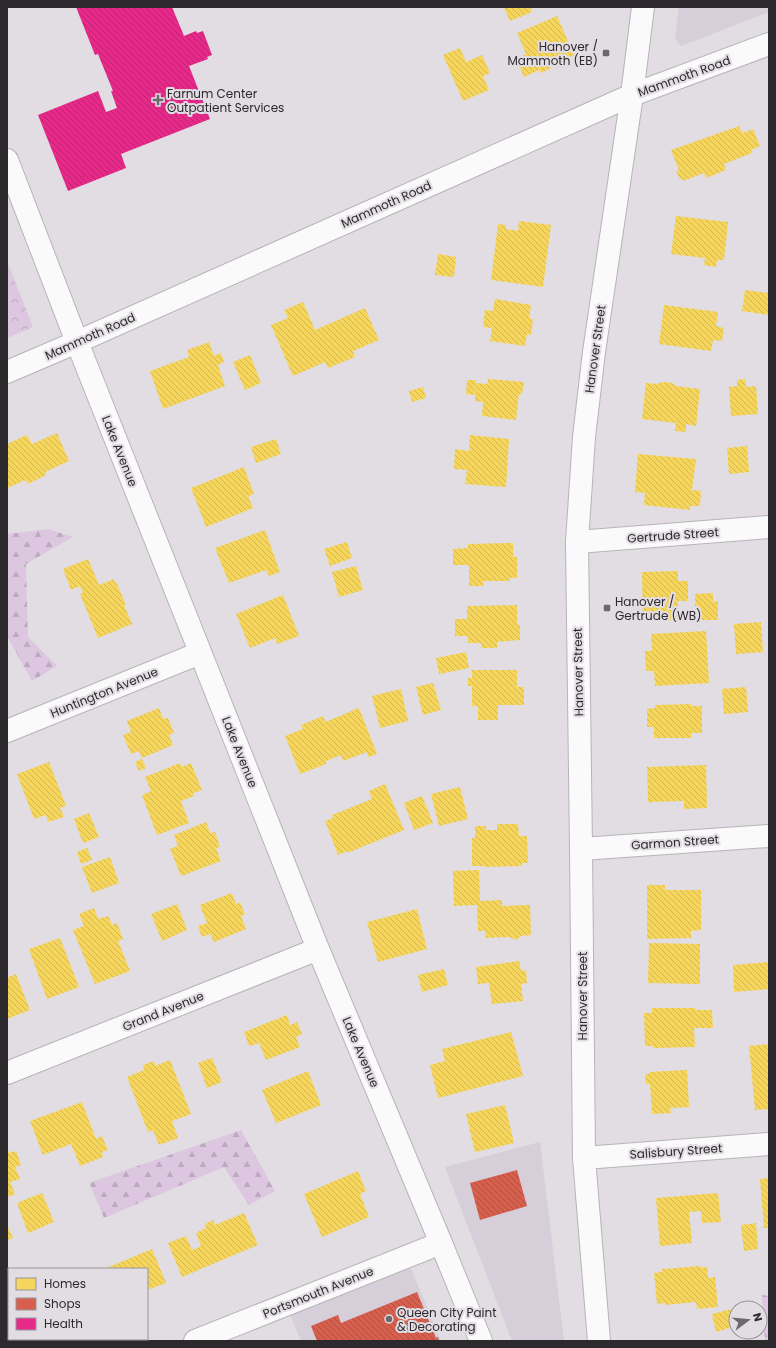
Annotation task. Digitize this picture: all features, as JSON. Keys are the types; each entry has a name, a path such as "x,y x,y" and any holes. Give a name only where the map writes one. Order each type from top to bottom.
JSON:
{"street":[{"name":"Hanover Street","path":"599,1341 595,1307 584,1158 577,542 585,430 594,352 632,94 643,7"},
{"name":"Mammoth Road","path":"7,372 632,94 769,44"},
{"name":"Lake Avenue","path":"7,160 77,342 318,949 481,1341"},
{"name":"Gertrude Street","path":"577,542 769,527"},
{"name":"Huntington Avenue","path":"7,731 200,653"},
{"name":"Garmon Street","path":"581,849 769,836"},
{"name":"Grand Avenue","path":"7,1073 318,949"},
{"name":"Salisbury Street","path":"584,1158 769,1144"},
{"name":"Portsmouth Avenue","path":"195,1341 441,1242"}],"shaded area":[{"path":"679,7 769,7 769,12 681,46 675,38"},
{"path":"540,1142 564,1341 512,1341 445,1167"},
{"path":"402,1247 441,1341 301,1341 283,1297"}],"green space":[{"path":"7,261 33,327 7,338"},
{"path":"48,529 73,537 26,564 28,637 57,666 32,681 7,636 7,534"},
{"path":"241,1130 275,1191 249,1205 224,1167 104,1218 89,1183"},
{"path":"762,1295 769,1296 769,1341 765,1340 768,1340 768,1300 762,1300"}],"building: Homes":[{"path":"530,7 532,12 510,21 504,8"},
{"path":"557,16 574,55 550,66 551,68 541,73 539,70 524,77 516,59 526,54 517,33"},
{"path":"460,48 466,62 482,55 490,73 483,76 489,90 463,101 443,55"},
{"path":"739,126 743,133 753,129 760,146 751,150 752,153 724,164 726,170 706,178 704,173 683,181 682,178 680,179 676,171 679,170 671,150"},
{"path":"676,216 728,222 724,260 717,260 716,267 704,265 705,258 671,254"},
{"path":"519,221 551,225 543,287 491,280 498,224 506,225 506,229 518,231"},
{"path":"438,254 456,257 454,277 435,275"},
{"path":"745,290 769,293 769,315 742,311"},
{"path":"495,299 531,305 529,318 533,319 531,335 527,334 525,346 490,341 492,328 483,327 485,310 493,311"},
{"path":"303,302 315,330 365,308 379,340 353,351 355,357 328,368 325,362 293,376 271,325 288,318 284,310"},
{"path":"664,305 718,312 716,326 724,328 722,341 713,340 711,351 659,344"},
{"path":"209,342 214,356 221,353 224,362 218,365 225,386 163,409 150,371 189,357 187,350"},
{"path":"250,355 261,383 245,390 233,362"},
{"path":"488,379 524,382 522,394 519,394 516,420 482,416 483,402 475,401 476,383 487,384"},
{"path":"745,379 746,387 756,386 758,414 731,416 729,387 737,386 737,380"},
{"path":"467,380 476,380 475,395 466,394"},
{"path":"661,382 673,383 675,386 700,389 696,426 686,424 686,432 675,431 676,423 642,419 646,383 658,384"},
{"path":"423,387 426,398 412,402 409,391"},
{"path":"57,433 69,461 45,472 46,475 28,484 26,480 7,488 7,444 27,435 32,444"},
{"path":"470,435 509,439 506,487 465,484 467,470 454,469 455,449 469,451"},
{"path":"276,439 281,454 256,463 251,447"},
{"path":"747,446 749,472 729,474 727,448"},
{"path":"638,454 696,459 692,490 701,491 700,506 690,506 690,510 644,505 645,493 635,492"},
{"path":"244,467 254,494 248,496 253,508 206,527 191,488"},
{"path":"265,530 280,572 269,576 266,570 229,583 215,548"},
{"path":"347,542 352,558 330,566 324,549"},
{"path":"513,543 513,557 517,557 517,578 510,578 510,581 483,581 483,586 469,586 469,565 453,565 453,549 468,548 468,544"},
{"path":"88,559 99,585 114,579 126,605 124,605 132,624 98,638 80,594 83,593 80,586 71,590 63,569"},
{"path":"356,566 363,590 339,597 332,572"},
{"path":"678,571 678,581 688,581 688,601 678,601 678,620 643,621 642,572"},
{"path":"713,593 713,602 718,601 718,620 695,620 695,594"},
{"path":"283,595 299,636 277,644 275,638 250,648 236,614"},
{"path":"517,605 517,625 520,625 520,640 497,642 497,648 481,648 481,643 468,643 468,636 455,636 455,619 467,619 467,606"},
{"path":"761,622 763,652 736,654 734,624"},
{"path":"706,631 709,683 655,686 654,671 646,671 645,651 652,651 651,634"},
{"path":"466,652 469,668 439,674 436,658"},
{"path":"472,670 517,670 517,687 524,687 524,705 498,705 498,720 478,720 478,706 472,706 472,686 468,686 468,678 472,678"},
{"path":"433,683 441,710 423,715 416,687"},
{"path":"746,687 748,712 724,714 722,689"},
{"path":"401,689 408,721 380,728 372,696"},
{"path":"691,704 691,706 702,706 702,733 691,733 692,738 654,738 654,727 647,727 647,709 655,708 655,705"},
{"path":"159,708 163,719 168,718 174,733 169,735 173,745 142,758 139,751 131,754 123,735 131,732 127,721"},
{"path":"359,708 377,754 368,757 367,752 343,761 341,755 326,761 326,764 300,774 285,736 303,729 301,725 323,716 325,722"},
{"path":"142,759 146,768 139,771 135,762"},
{"path":"49,762 66,806 60,808 64,817 48,822 46,815 34,819 17,774"},
{"path":"180,763 182,767 191,763 202,790 193,793 194,796 181,801 189,823 157,835 142,795 151,791 145,777"},
{"path":"706,765 707,808 684,809 684,801 648,802 647,767"},
{"path":"385,784 404,830 347,853 347,851 338,855 325,821 333,818 332,815 372,799 369,791"},
{"path":"460,787 468,819 439,826 431,794"},
{"path":"422,796 433,823 414,830 404,803"},
{"path":"89,813 99,837 83,843 74,819"},
{"path":"206,822 210,833 215,832 220,847 216,848 221,861 181,876 170,849 178,846 174,835"},
{"path":"497,824 518,824 519,836 527,836 528,863 522,863 522,866 472,866 472,838 475,838 475,826 486,826 486,830 497,830"},
{"path":"87,848 92,860 81,864 77,852"},
{"path":"110,857 119,883 92,893 82,867"},
{"path":"479,870 480,901 502,900 502,906 530,905 531,935 521,936 516,940 509,937 486,938 485,931 478,931 477,905 454,906 453,871"},
{"path":"647,885 665,885 665,890 701,890 701,930 691,931 691,938 647,939"},
{"path":"232,893 236,904 240,902 245,914 241,916 246,929 214,942 210,934 202,937 198,926 207,923 200,905"},
{"path":"177,904 187,930 162,941 151,914"},
{"path":"94,908 98,919 108,916 112,925 117,923 123,939 118,941 130,971 95,984 73,930 84,926 79,914"},
{"path":"417,909 427,949 378,962 367,922"},
{"path":"60,938 79,987 47,999 29,949"},
{"path":"649,943 700,944 700,984 648,983"},
{"path":"519,961 521,971 526,970 527,983 521,984 523,1001 492,1004 489,983 478,984 476,967"},
{"path":"769,962 769,989 734,992 733,965"},
{"path":"444,969 448,985 422,992 418,975"},
{"path":"16,974 30,1010 7,1019 7,978"},
{"path":"652,1008 695,1008 696,1010 712,1010 713,1028 694,1028 695,1047 654,1048 653,1046 645,1046 644,1013 652,1013"},
{"path":"287,1015 290,1025 297,1022 302,1034 296,1037 300,1047 266,1060 259,1043 249,1046 244,1032"},
{"path":"511,1032 523,1076 438,1098 430,1065 445,1061 442,1049"},
{"path":"769,1044 769,1109 755,1110 749,1046"},
{"path":"212,1058 222,1082 207,1088 198,1063"},
{"path":"170,1060 191,1114 172,1121 178,1138 159,1145 153,1130 148,1132 127,1077 144,1070 143,1065 154,1061 155,1066"},
{"path":"687,1070 689,1107 670,1108 671,1113 652,1114 650,1084 646,1084 645,1074 649,1074 649,1072"},
{"path":"308,1071 321,1105 276,1123 262,1090"},
{"path":"82,1102 96,1139 102,1136 108,1150 102,1152 103,1157 80,1166 71,1144 43,1155 30,1121"},
{"path":"505,1105 514,1143 475,1152 466,1114"},
{"path":"7,1149 9,1153 16,1151 21,1165 15,1167 20,1179 10,1182 15,1194 7,1197"},
{"path":"358,1171 366,1191 360,1194 369,1217 322,1237 304,1194"},
{"path":"769,1178 769,1228 764,1228 760,1179"},
{"path":"42,1193 54,1222 28,1233 17,1203"},
{"path":"718,1193 721,1222 702,1223 701,1211 689,1212 692,1243 660,1246 656,1198"},
{"path":"244,1213 258,1245 182,1277 168,1243 186,1236 192,1250 201,1246 196,1233 206,1228 205,1224 213,1220 215,1225"},
{"path":"756,1223 758,1249 744,1251 741,1225"},
{"path":"7,1225 13,1238 7,1240"},
{"path":"152,1249 166,1283 148,1290 148,1268 106,1268"},
{"path":"701,1266 701,1268 707,1267 708,1278 715,1277 718,1307 697,1309 696,1302 665,1305 665,1303 657,1304 654,1273 662,1272 662,1269"},
{"path":"728,1310 728,1328 716,1332 712,1314"}],"building: Shops":[{"path":"517,1170 527,1206 480,1220 470,1183"},
{"name":"Queen City Paint & Decorating","path":"417,1292 436,1338 438,1337 439,1341 317,1341 311,1326 338,1315 341,1323"}],"building: Health":[{"name":"Farnum Center Outpatient Services","path":"76,7 172,7 184,36 196,31 197,33 203,31 212,55 207,57 208,59 189,66 210,119 121,154 126,168 68,191 38,115 98,91 106,112 117,108 111,91 113,91 98,54 95,55"}],"place":[{"name":"Hanover / Mammoth (EB)","path":"606,53"},
{"name":"Farnum Center Outpatient Services","path":"158,100"},
{"name":"Hanover / Gertrude (WB)","path":"607,608"},
{"name":"Queen City Paint & Decorating","path":"389,1319"}]}
